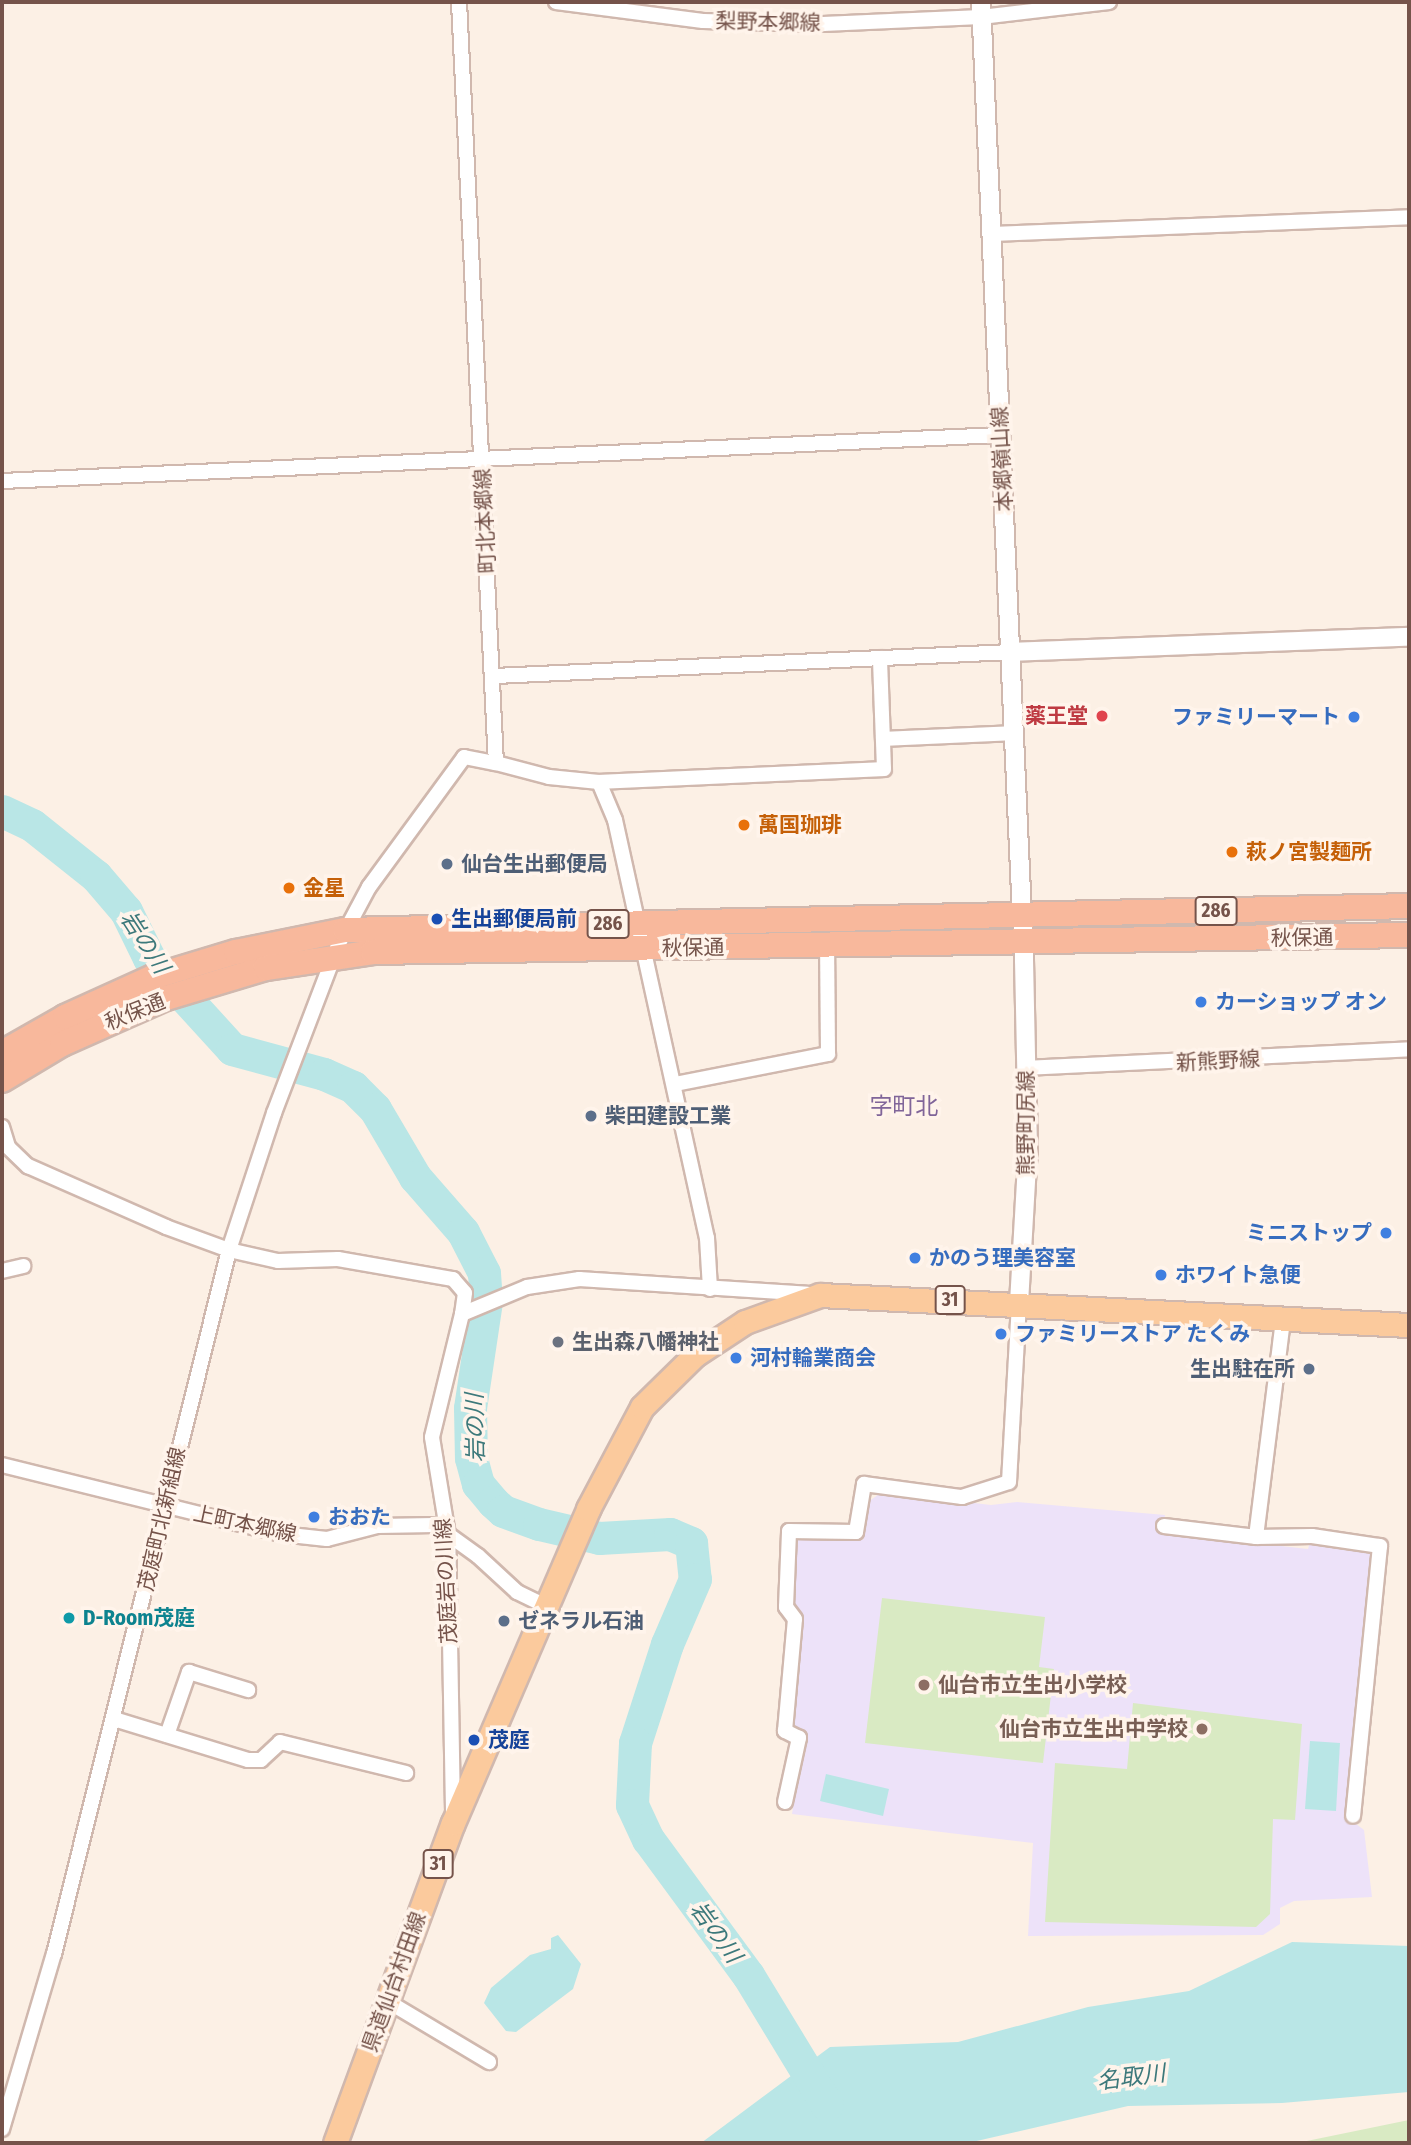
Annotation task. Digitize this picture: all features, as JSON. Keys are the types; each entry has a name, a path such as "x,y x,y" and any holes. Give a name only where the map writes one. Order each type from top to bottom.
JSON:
{"highway":[{"name":"秋保通","path":"2,1080 160,988 196,963 345,930 1409,906"},
{"name":"秋保通","path":"2,1053 65,1017 160,988 210,985 266,968 334,957 423,950 827,946 1409,935"}],"main road":[{"name":"31","path":"549,1597 588,1510 642,1407 695,1355 745,1322 820,1295 1019,1303 1283,1320 1409,1325"},
{"name":"県道仙台村田線","path":"335,2143 453,1823 549,1597"}],"street":[{"name":"町北本郷線","path":"460,2 495,676 496,763"},
{"name":"梨野本郷線","path":"556,2 703,21 822,24 981,9 1109,2"},
{"name":"本郷嶺山線","path":"981,9 1023,916"},
{"path":"993,233 1409,217"},
{"path":"2,481 1001,435"},
{"path":"495,676 1409,637"},
{"path":"496,763 549,777 598,782 884,769 880,658"},
{"path":"883,739 1015,733"},
{"name":"茂庭町北新組線","path":"2,2129 54,1954 73,1862 114,1719 229,1250 274,1113 345,930 369,887 464,757 496,763"},
{"path":"598,782 615,820 675,1084 707,1238 710,1289"},
{"name":"熊野町尻線","path":"1019,1303 1028,1147 1023,916"},
{"path":"675,1084 828,1054 827,946"},
{"name":"新熊野線","path":"1026,1068 1409,1049"},
{"path":"2,1127 8,1147 28,1166 229,1250 278,1261 338,1259 453,1279 465,1293 468,1311 527,1287 579,1279 820,1295"},
{"path":"2,1271 23,1266"},
{"path":"785,1802 799,1738 785,1731 795,1619 786,1607 789,1531 856,1532 864,1484 962,1497 1009,1482 1019,1303"},
{"name":"茂庭岩の川線","path":"453,1823 448,1535 432,1437 468,1311"},
{"path":"1256,1537 1283,1320"},
{"name":"上町本郷線","path":"2,1465 165,1508 281,1534 327,1539 377,1526 435,1525 448,1535"},
{"path":"1164,1526 1256,1537 1312,1536 1380,1546 1353,1815"},
{"path":"448,1535 517,1591 549,1597"},
{"path":"167,1735 189,1672 248,1690"},
{"path":"114,1719 248,1760 261,1760 280,1742 406,1773"},
{"path":"387,2001 489,2062"}],"shaded area":[{"path":"882,1492 991,1505 1017,1502 1165,1515 1163,1533 1308,1549 1310,1542 1373,1549 1347,1817 1364,1830 1372,1897 1294,1901 1280,1908 1280,1924 1263,1935 1028,1936 1033,1843 792,1814 805,1736 788,1728 798,1617 791,1600 794,1537 863,1540 868,1502"}],"green space":[{"path":"882,1598 1045,1617 1039,1667 1054,1669 1043,1763 865,1743"},
{"path":"1133,1703 1302,1724 1295,1820 1273,1819 1270,1914 1256,1927 1045,1922 1055,1763 1127,1769"},
{"path":"1409,2120 1409,2143 1297,2143"}],"water":[{"path":"1310,1741 1340,1743 1336,1811 1305,1809"},
{"path":"826,1774 889,1789 883,1816 820,1801"},
{"path":"558,1935 581,1964 573,1989 516,2032 506,2031 484,2003 491,1988 530,1955 551,1949 551,1938"},
{"name":"名取川","path":"1292,1942 1409,1946 1409,2092 1282,2103 1128,2106 968,2143 701,2143 830,2047 958,2042 1088,2007 1189,1991"}],"waterway":[{"name":"岩の川","path":"2,811 32,825 96,876 126,911 149,958 232,1049 324,1074 353,1087 375,1109 415,1177 463,1232 484,1273 486,1301 470,1408 471,1458 478,1484 493,1502 503,1511 539,1524 599,1538 670,1534 691,1543 695,1579 667,1644 635,1743 632,1805 648,1839 748,1975 827,2105"}],"place":[{"name":"薬王堂","path":"1102,716"},
{"name":"ファミリーマート","path":"1354,717"},
{"name":"萬国珈琲","path":"744,825"},
{"name":"萩ノ宮製麺所","path":"1232,852"},
{"name":"仙台生出郵便局","path":"447,864"},
{"name":"金星","path":"289,888"},
{"name":"生出郵便局前","path":"437,919"},
{"name":"カーショップ オン","path":"1201,1002"},
{"name":"柴田建設工業","path":"591,1116"},
{"name":"ミニストップ","path":"1386,1233"},
{"name":"かのう理美容室","path":"915,1258"},
{"name":"ホワイト急便","path":"1161,1275"},
{"name":"ファミリーストア たくみ","path":"1001,1334"},
{"name":"生出森八幡神社","path":"558,1342"},
{"name":"河村輪業商会","path":"736,1358"},
{"name":"生出駐在所","path":"1309,1369"},
{"name":"おおた","path":"314,1517"},
{"name":"D-Room茂庭","path":"69,1618"},
{"name":"ゼネラル石油","path":"504,1621"},
{"name":"仙台市立生出小学校","path":"924,1685"},
{"name":"仙台市立生出中学校","path":"1202,1729"},
{"name":"茂庭","path":"474,1740"}],"district":[{"name":"字町北","path":"904,1106"}]}
